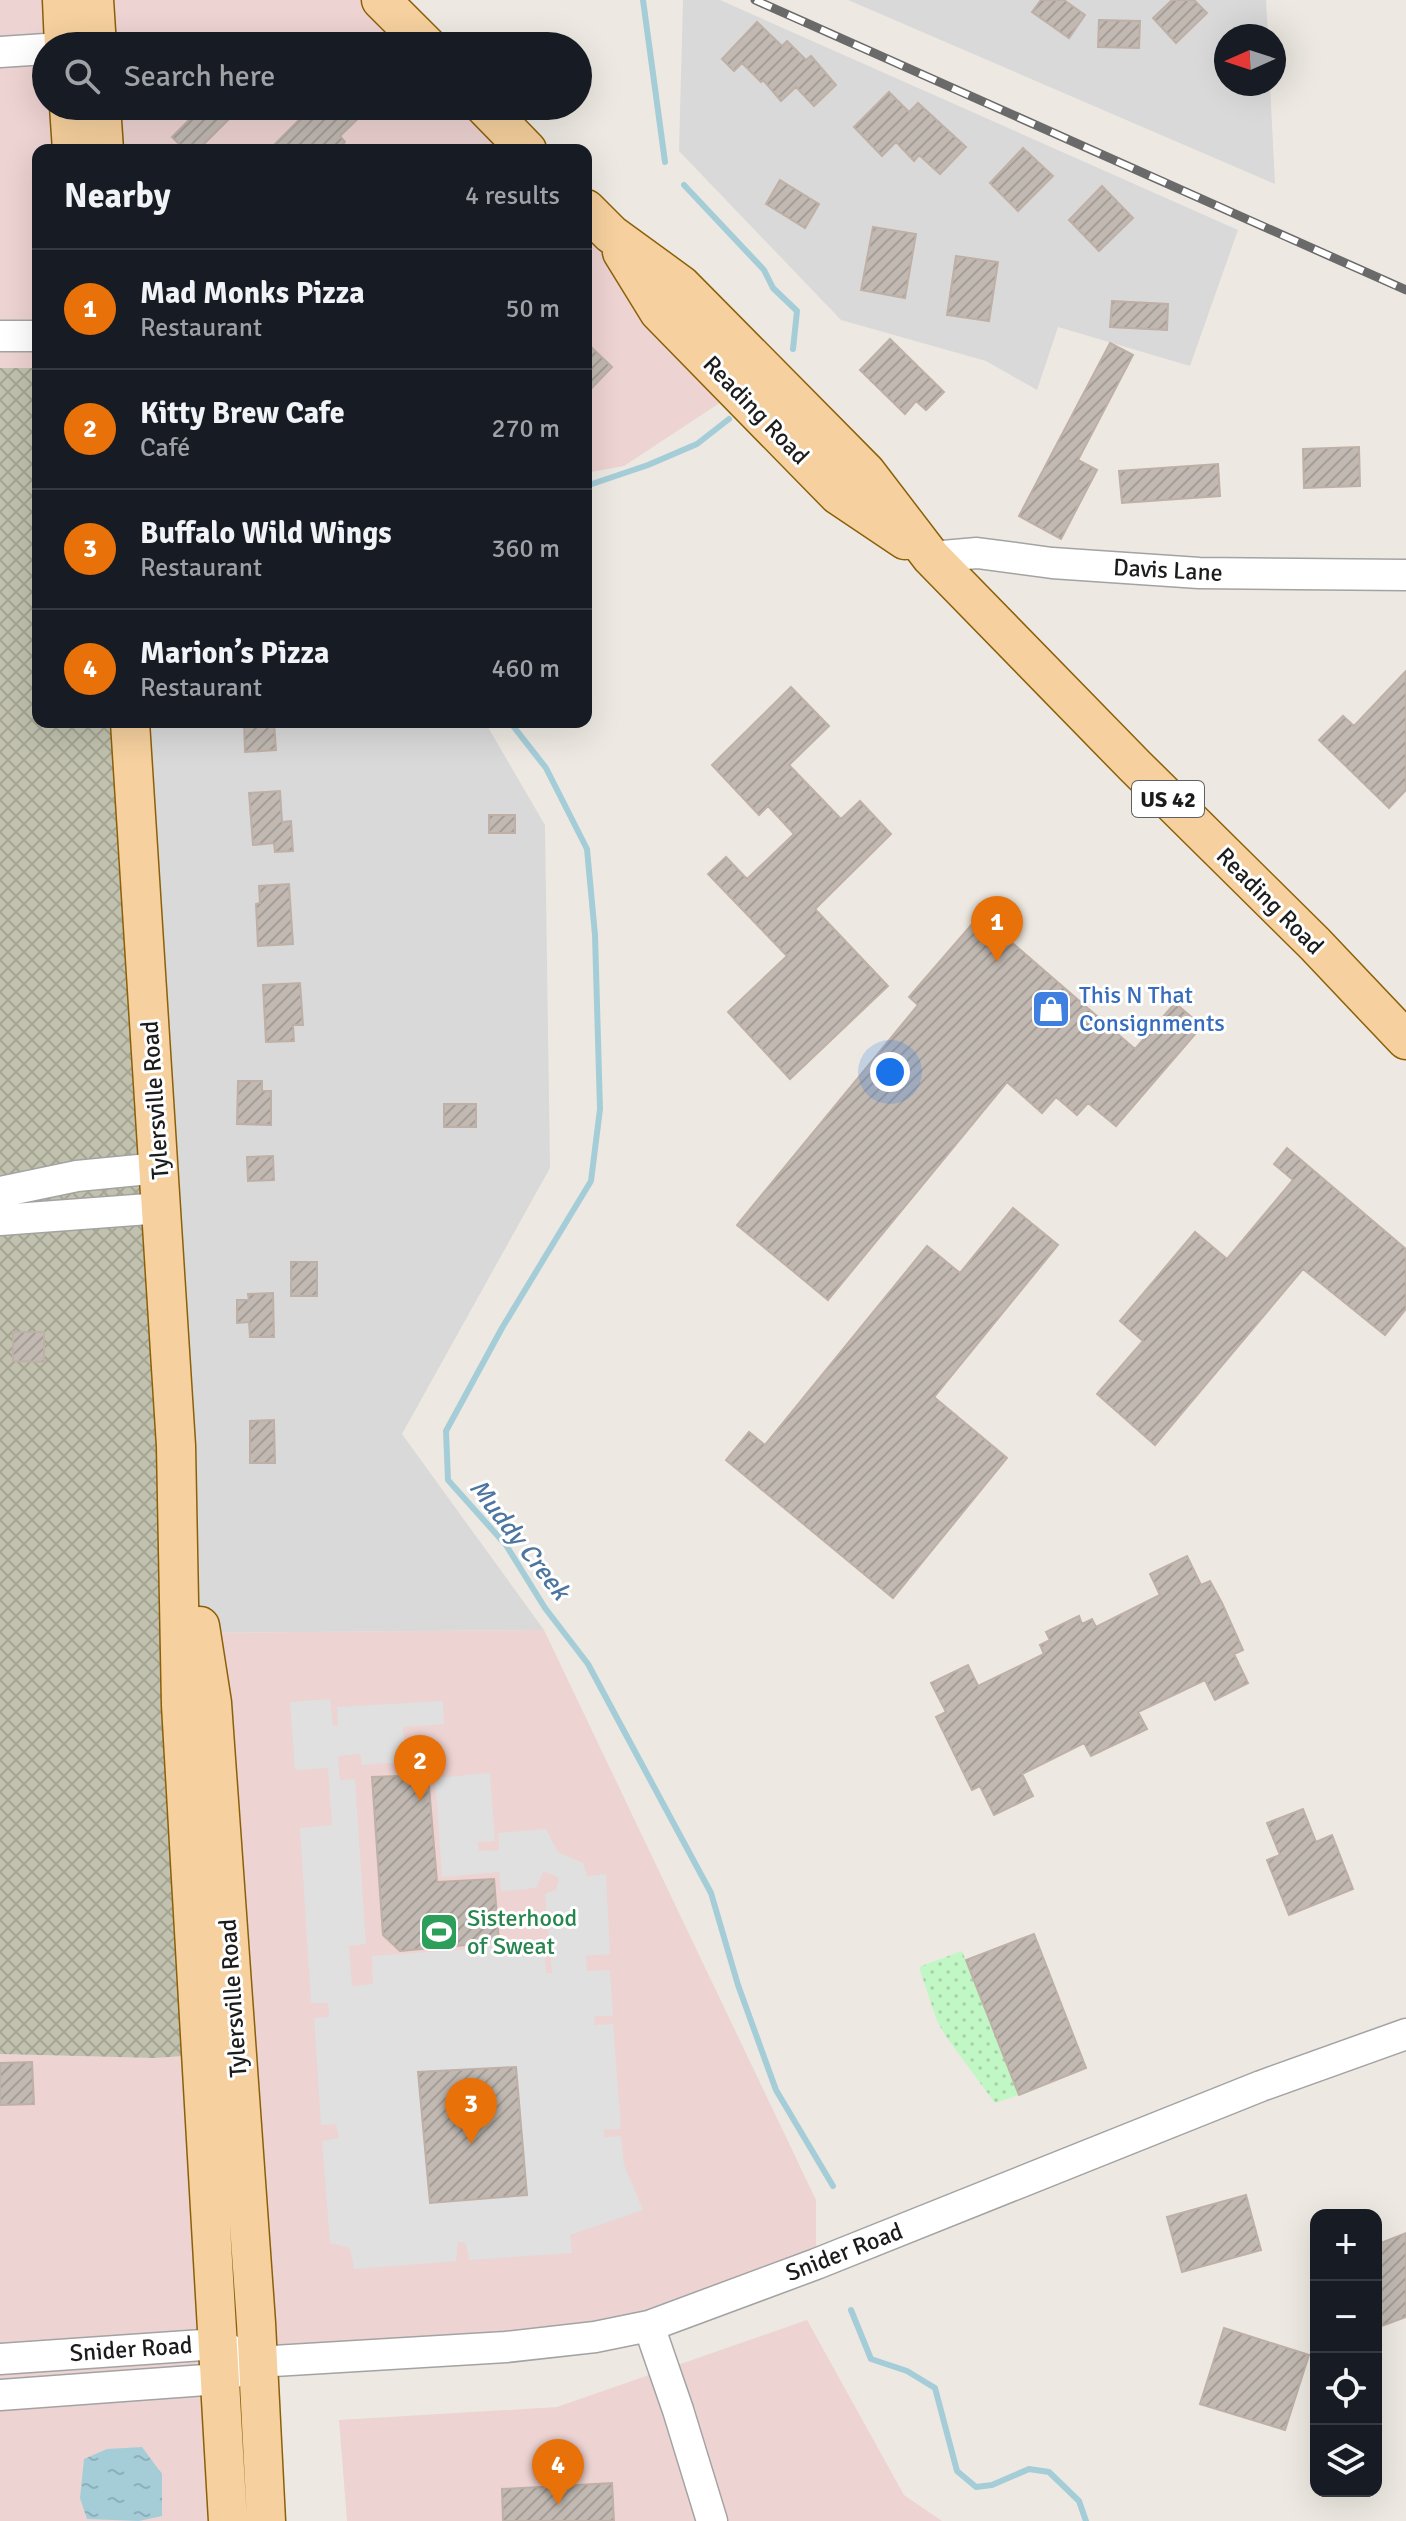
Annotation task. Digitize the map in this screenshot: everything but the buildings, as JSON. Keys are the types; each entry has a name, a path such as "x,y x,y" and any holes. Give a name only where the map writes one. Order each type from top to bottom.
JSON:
{"main road":[{"path":"62,0 63,32"},
{"path":"94,0 96,32"},
{"path":"381,0 413,32"},
{"path":"70,120 72,144"},
{"path":"102,120 104,144"},
{"path":"498,120 521,144"},
{"name":"Reading Road","path":"598,222 681,285 866,472 931,557 1315,944 1406,1040"},
{"name":"Tylersville Road","path":"130,728 178,1477 181,1705 228,2521"},
{"name":"Tylersville Road","path":"178,1477 212,1703 266,2521"}],"street":[{"path":"0,52 32,50"},
{"path":"0,336 32,336"},
{"name":"Davis Lane","path":"931,557 977,553 1052,563 1199,573 1406,575"},
{"path":"0,1192 77,1176 159,1168"},
{"path":"0,1220 162,1208"},
{"name":"Snider Road","path":"0,2359 257,2362 506,2347 595,2337 649,2326 816,2264 1261,2086 1406,2034"},
{"path":"649,2326 712,2521"},
{"name":"Snider Road","path":"0,2395 218,2361"}],"shaded area":[{"path":"0,0 381,0 413,32 32,32 32,120 498,120 521,144 32,144 32,368 0,368"},
{"path":"683,0 720,0 1238,230 1190,366 1058,327 1037,390 986,361 841,320 679,151"},
{"path":"848,0 1266,0 1267,24 1214,24 1214,96 1271,96 1275,184"},
{"path":"592,215 750,383 624,466 592,472"},
{"path":"0,368 32,368 32,728 130,728 200,2055 154,2058 0,2054"},
{"path":"130,728 488,728 545,825 550,1168 402,1434 544,1630 189,1633"},
{"path":"544,1630 816,2200 816,2264 649,2326 233,2364 189,1633"},
{"path":"330,1699 333,1726 338,1725 337,1707 443,1701 444,1724 403,1727 405,1762 362,1765 360,1754 338,1756 340,1780 355,1779 366,1944 349,1946 352,1986 373,1984 372,1956 544,1944 546,1973 552,1973 545,1894 556,1890 559,1878 544,1871 536,1888 501,1891 499,1872 442,1877 435,1778 490,1773 495,1841 478,1842 479,1851 499,1850 498,1833 546,1829 558,1852 583,1863 587,1876 606,1874 610,1954 586,1956 587,1971 610,1970 613,2016 595,2016 594,2025 613,2024 621,2129 604,2130 604,2137 621,2136 624,2165 643,2210 570,2235 572,2253 469,2260 466,2243 458,2242 456,2261 354,2269 350,2248 330,2243 322,2141 339,2138 336,2124 321,2125 314,2018 329,2017 328,2003 311,2003 300,1828 332,1825 328,1768 295,1770 290,1702"},
{"path":"0,2054 154,2058 200,2055 230,2521 0,2521"},
{"path":"807,2320 904,2495 942,2521 347,2521 339,2420 557,2407"}],"green space":[{"path":"962,1951 1019,2095 995,2103 937,2021 919,1967"}],"water":[{"path":"142,2447 162,2474 162,2516 139,2521 87,2519 80,2498 84,2459 107,2449"}],"waterway":[{"name":"Muddy Creek","path":"643,0 665,162"},
{"name":"Muddy Creek","path":"684,185 764,270 773,288 797,311 793,349"},
{"name":"Muddy Creek","path":"592,484 697,444 729,419"},
{"name":"Muddy Creek","path":"515,728 546,768 587,849 595,935 600,1109 591,1181 502,1328 446,1431 448,1480 506,1545 545,1608 588,1664 711,1893 738,1985 776,2090 833,2186"},
{"name":"Muddy Creek","path":"851,2310 871,2359 907,2371 935,2388 957,2471 976,2487 992,2485 1029,2469 1049,2472 1079,2501 1086,2521"}],"railway":[{"path":"755,0 1406,290"}],"place":[{"name":"Mad Monks Pizza","path":"997,962"},
{"name":"This N That Consignments","path":"1051,1009"},
{"name":"Kitty Brew Cafe","path":"420,1801"},
{"name":"Sisterhood of Sweat","path":"439,1932"},
{"name":"Buffalo Wild Wings","path":"471,2144"},
{"name":"Marion’s Pizza","path":"558,2505"}]}
